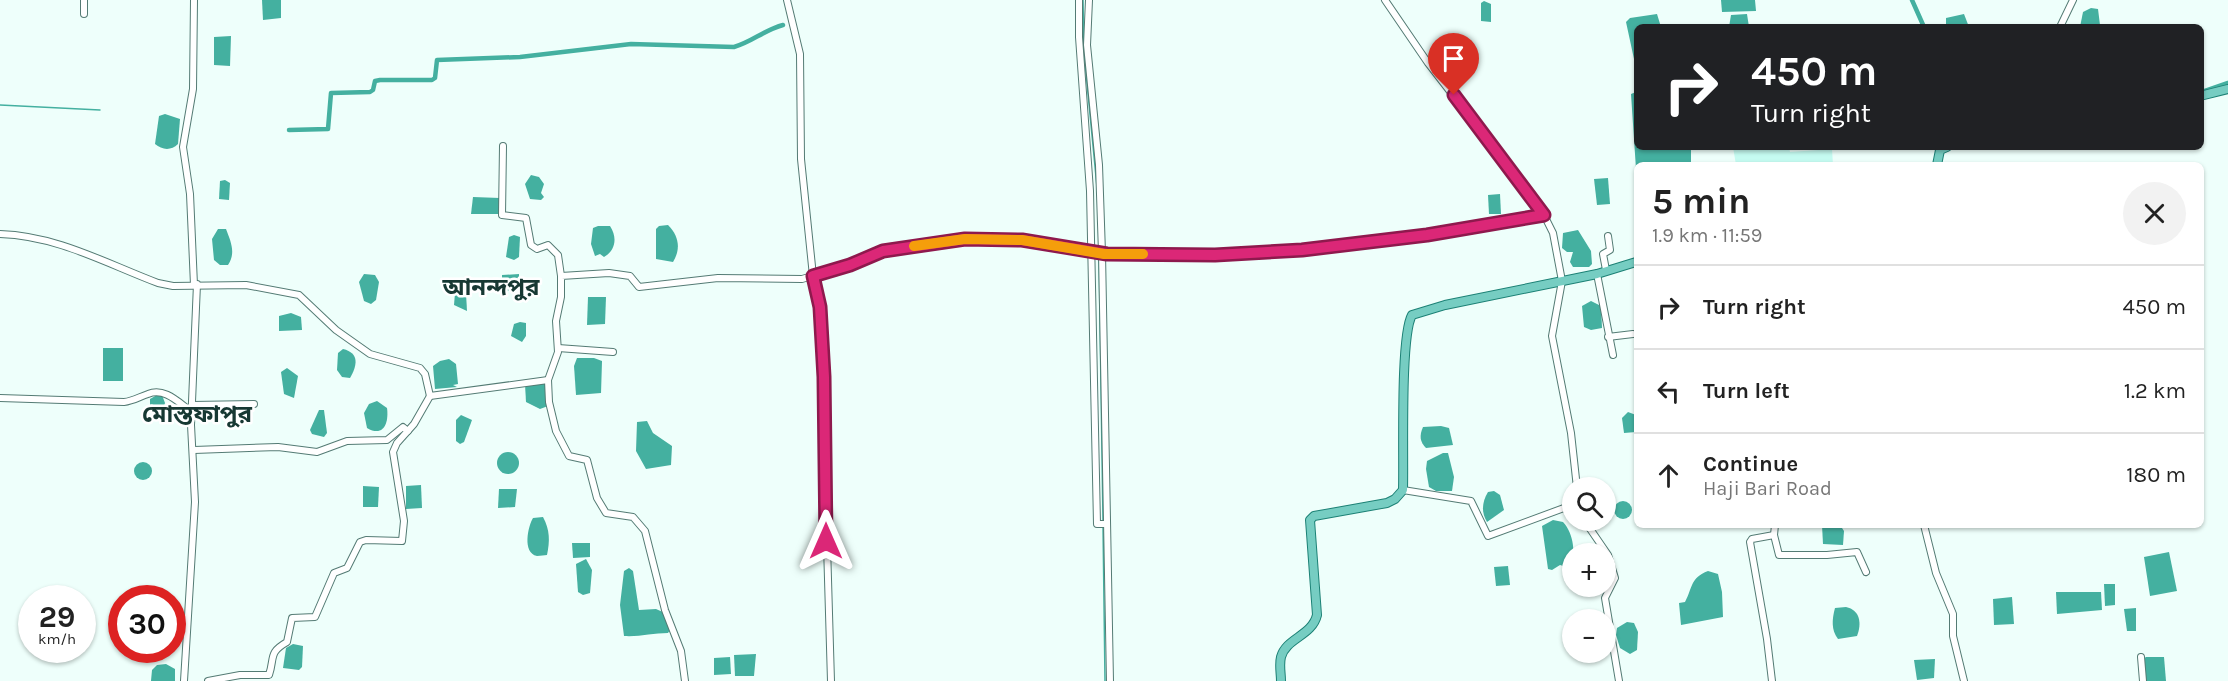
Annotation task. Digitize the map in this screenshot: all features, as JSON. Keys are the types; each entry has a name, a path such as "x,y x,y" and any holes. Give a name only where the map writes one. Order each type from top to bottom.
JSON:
{"main road":[{"path":"2204,95 2228,89"},
{"path":"1281,681 1282,655 1286,648 1312,628 1317,615 1310,519 1314,516 1387,503 1395,500 1403,490 1406,354 1409,320 1413,315 1445,305 1597,274 1634,263"}],"street":[{"path":"84,0 84,14"},
{"path":"184,681 192,588 194,450 192,409 196,284 191,201 183,147 193,89 194,0"},
{"path":"787,0 800,54 801,159 813,276 820,307 824,377 831,681"},
{"path":"1079,0 1079,37 1097,252"},
{"path":"1089,0 1087,45 1099,165 1092,354 1110,681"},
{"path":"1385,0 1428,63 1480,127 1544,215 1553,234 1562,281 1552,336 1571,434 1576,477"},
{"path":"2061,24 2073,0"},
{"path":"503,146 502,215 526,218 531,246 537,249 548,245 556,252 561,276 561,297 556,321 558,348 548,380 549,402 561,443 569,456 587,460 597,498 605,512 633,517 645,531 665,610 681,651 685,681"},
{"path":"561,276 609,273 630,276 639,287 718,278 784,279 813,276 850,265 883,251 965,239 1022,240 1097,252 1215,255 1302,250 1427,235 1544,215"},
{"path":"0,234 37,237 60,243 158,283 246,285 299,295 336,330 370,354 420,368 425,374 430,396 393,452 404,521 402,541 366,540 360,542 347,568 334,573 315,617 292,618 286,642 277,647 271,657 269,675 240,675 208,681"},
{"path":"1605,270 1603,253 1610,250 1608,236"},
{"path":"1597,274 1613,355"},
{"path":"1608,337 1633,334"},
{"path":"558,348 613,352"},
{"path":"430,396 548,380"},
{"path":"0,398 124,402 155,391 164,392 192,409 254,404"},
{"path":"194,450 278,447 317,452 347,441 387,440 403,427 408,431"},
{"path":"1403,490 1471,501 1488,536 1562,509"},
{"path":"1775,528 1774,535 1779,555 1827,555 1857,552 1866,572"},
{"path":"1925,528 1936,573 1953,614 1953,636 1964,681"},
{"path":"1592,531 1608,555 1615,578 1605,598 1619,681"},
{"path":"1772,681 1750,542 1752,539 1774,535"},
{"path":"2141,657 2143,681"}],"shaded area":[{"path":"262,0 281,0 281,18 263,20"},
{"path":"1721,0 1755,0 1756,11 1722,12"},
{"path":"1484,1 1491,4 1491,22 1481,21 1481,3"},
{"path":"2091,8 2098,9 2100,24 2081,24 2083,12"},
{"path":"1657,14 1660,24 1634,24 1634,59 1626,22 1630,18"},
{"path":"1747,14 1749,24 1730,24 1731,15"},
{"path":"1964,14 1968,24 1946,24 1946,18"},
{"path":"231,36 230,66 214,65 214,37"},
{"path":"1634,93 1634,139 1631,94"},
{"path":"165,114 180,119 178,144 169,149 155,144 159,116"},
{"path":"1635,150 1691,150 1691,162 1636,162"},
{"path":"1734,150 1790,150 1790,152 1832,150 1833,162 1736,162"},
{"path":"531,175 539,177 544,184 541,193 544,197 541,200 530,199 525,184"},
{"path":"1608,178 1610,204 1597,205 1594,179"},
{"path":"225,180 230,183 229,200 219,199 220,181"},
{"path":"1500,194 1501,214 1489,214 1488,195"},
{"path":"473,197 500,198 500,214 471,214"},
{"path":"668,225 678,243 673,262 656,259 656,229 659,226"},
{"path":"610,226 615,240 613,248 604,257 600,254 595,256 591,244 593,228"},
{"path":"218,229 226,229 231,243 232,256 228,265 220,265 214,260 212,239"},
{"path":"1578,230 1591,251 1592,264 1589,267 1573,267 1570,262 1573,252 1567,252 1562,248 1563,233"},
{"path":"514,235 520,237 519,257 514,260 506,257 509,237"},
{"path":"364,274 375,275 379,282 376,300 371,304 364,301 359,282"},
{"path":"519,274 519,290 502,291 502,275"},
{"path":"455,293 466,293 467,311 454,305"},
{"path":"588,297 606,297 605,324 587,325"},
{"path":"1591,301 1601,306 1602,328 1591,330 1584,327 1582,306"},
{"path":"291,313 301,317 302,330 279,331 279,316"},
{"path":"526,323 526,336 522,342 511,336 514,324"},
{"path":"103,348 123,348 123,381 103,381"},
{"path":"343,349 355,357 354,369 350,378 342,377 337,370 338,353"},
{"path":"577,358 594,358 602,361 601,393 576,395 574,366"},
{"path":"449,359 456,364 458,384 453,385 457,387 435,389 433,366"},
{"path":"287,368 298,376 294,398 284,394 281,372"},
{"path":"525,384 546,384 548,406 540,409 526,402"},
{"path":"162,395 165,403 162,412 150,413 150,399"},
{"path":"377,401 387,408 386,423 381,430 373,431 367,428 364,413 369,404"},
{"path":"319,410 324,410 327,433 324,437 312,434 310,430"},
{"path":"1628,412 1634,414 1634,432 1624,433 1622,418"},
{"path":"461,415 472,420 464,442 460,444 456,441 456,420"},
{"path":"647,421 653,433 672,446 671,465 646,469 636,451 637,422"},
{"path":"1423,427 1449,428 1453,445 1426,448 1421,439"},
{"path":"508,452 518,459 519,463 512,473 508,474 498,467 497,463 504,453"},
{"path":"1448,453 1454,477 1452,491 1436,491 1429,487 1427,461"},
{"path":"143,462 149,465 152,471 149,477 143,480 137,477 134,471 137,465"},
{"path":"421,485 422,508 406,509 406,486"},
{"path":"363,486 379,487 378,507 363,507"},
{"path":"499,489 517,489 515,507 498,508"},
{"path":"1494,491 1500,495 1504,510 1487,522 1483,503 1488,492"},
{"path":"1620,502 1626,502 1631,507 1631,513 1626,518 1620,518 1616,514 1616,506"},
{"path":"543,517 548,531 548,550 547,555 537,556 529,550 528,533 533,518"},
{"path":"1553,520 1562,522 1562,531 1569,531 1572,538 1572,543 1562,543 1562,566 1552,570 1548,569 1542,526"},
{"path":"1822,528 1842,528 1844,531 1843,545 1823,544"},
{"path":"572,543 590,543 590,557 573,558"},
{"path":"2169,552 2177,591 2150,596 2144,557"},
{"path":"586,559 592,570 590,593 583,595 578,592 576,564"},
{"path":"1508,566 1510,585 1496,586 1494,567"},
{"path":"629,568 633,571 639,610 656,609 665,613 670,630 668,633 624,636 620,605 624,571"},
{"path":"1708,571 1718,574 1722,592 1723,617 1681,625 1679,603 1685,602 1695,580"},
{"path":"2104,584 2115,584 2115,605 2105,606"},
{"path":"2056,592 2101,592 2102,610 2057,614"},
{"path":"2012,597 2014,624 1994,625 1993,599"},
{"path":"1846,607 1857,614 1859,631 1857,636 1838,639 1833,624 1835,608"},
{"path":"2136,608 2136,631 2127,631 2124,609"},
{"path":"1627,622 1634,623 1638,632 1637,650 1630,654 1620,648 1616,635 1617,628"},
{"path":"293,644 303,646 302,667 299,670 283,668 286,648"},
{"path":"756,654 754,676 735,676 734,655"},
{"path":"730,657 731,674 714,675 714,658"},
{"path":"2164,657 2166,681 2145,681 2143,659"},
{"path":"1935,659 1934,678 1917,680 1914,660"},
{"path":"166,664 175,669 175,681 151,681 152,670 157,665"}],"waterway":[{"path":"1083,0 1084,52 1097,187"},
{"path":"1912,0 1923,24"},
{"path":"289,130 328,129 331,93 370,92 373,90 375,81 380,80 432,80 435,78 437,60 520,57 631,44 734,47 783,25"},
{"path":"2204,91 2228,83"},
{"path":"0,105 100,110"},
{"path":"1099,240 1099,250"},
{"path":"1099,255 1103,520"},
{"path":"1103,525 1105,681"}],"slow traffic":[{"path":"914,246 965,239 1022,240 1104,254 1143,254"}],"district":[{"name":"আনন্দপুর","path":"491,287"},
{"name":"মোস্তফাপুর","path":"197,414"}],"route":[{"path":"826,541 824,377 820,307 813,276 850,265 883,251 965,239 1022,240 1104,254 1215,255 1302,250 1427,235 1544,215 1454,95"}]}
